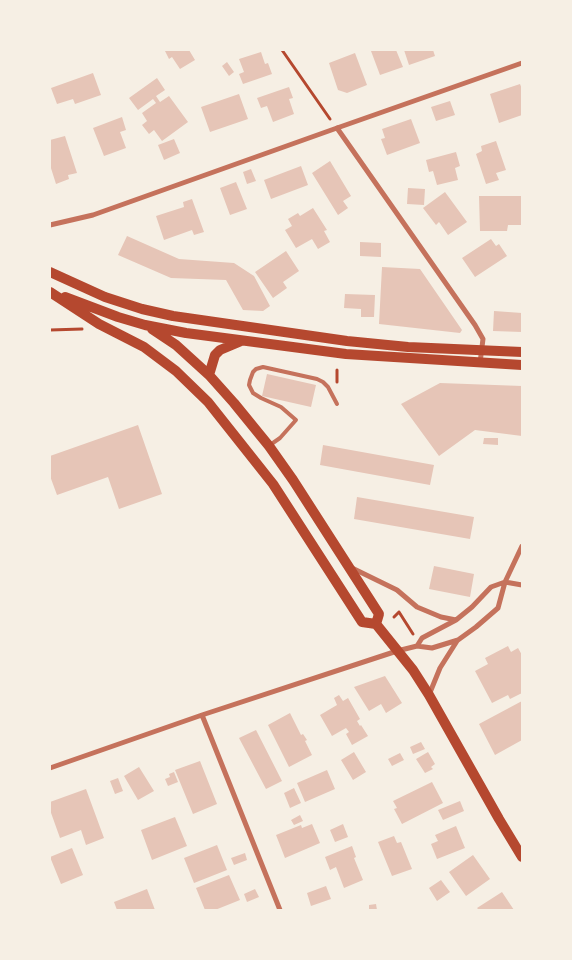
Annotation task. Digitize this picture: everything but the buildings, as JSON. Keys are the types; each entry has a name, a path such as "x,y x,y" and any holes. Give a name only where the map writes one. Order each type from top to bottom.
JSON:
{"main road":[{"path":"50,272 105,297 142,309 173,316 347,341 408,347 522,352"},
{"path":"50,291 99,324 144,347 176,371 208,402 272,484 362,622 376,624 414,670 522,856"},
{"path":"50,291 118,317 186,334 346,354 522,365"},
{"path":"105,297 176,345 209,375 234,402 293,480 379,614 376,624"},
{"path":"209,375 215,355 220,350 240,341"}],"street":[{"path":"50,226 93,215 522,63"},
{"path":"337,128 475,325 483,339 480,363"},
{"path":"50,768 202,715 397,651 417,646 432,648 458,640 498,608 505,582 522,546"},
{"path":"347,565 396,590 417,606 441,617 456,620"},
{"path":"417,646 422,638 456,620 472,607 490,587 505,582 522,585"},
{"path":"429,695 440,668 458,640"},
{"path":"202,715 280,910"}],"lane":[{"path":"269,446 280,438 296,420 281,407 253,393 250,389 250,380 256,369 263,367 317,379 328,387 337,404"}],"path":[{"path":"282,50 337,128"},
{"path":"50,330 89,329 99,324"},
{"path":"394,617 403,608"},
{"path":"399,612 413,634"}]}
